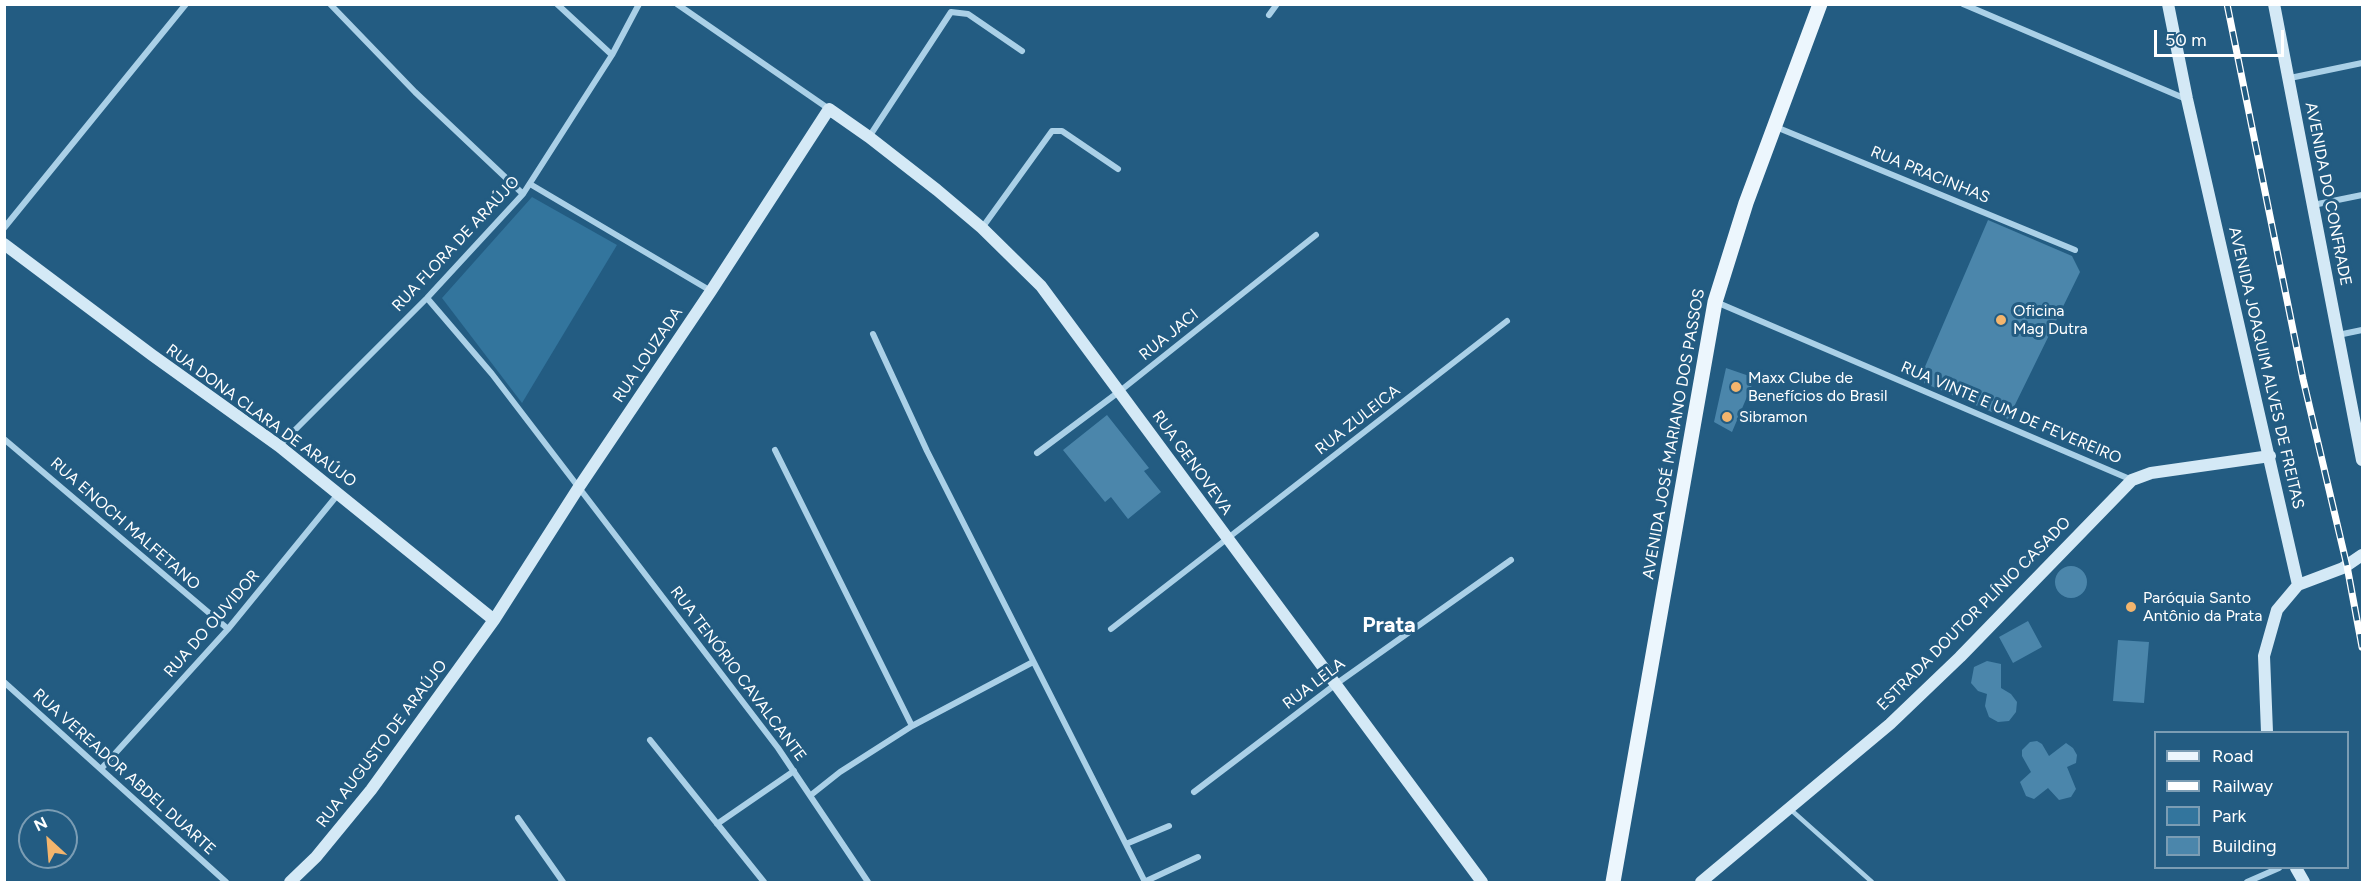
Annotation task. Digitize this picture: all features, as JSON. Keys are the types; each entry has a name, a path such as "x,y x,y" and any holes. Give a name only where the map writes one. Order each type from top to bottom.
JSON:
{"main road":[{"name":"AVENIDA JOSÉ MARIANO DOS PASSOS","path":"1613,882 1715,302 1722,273 1820,4"}],"street":[{"path":"4,228 186,4"},
{"path":"330,4 416,92 523,194"},
{"path":"557,4 612,55"},
{"name":"RUA FLORA DE ARAÚJO","path":"279,446 427,298 523,194 612,55 639,4"},
{"path":"677,4 829,109"},
{"path":"1269,15 1277,4"},
{"path":"1963,4 2187,99"},
{"name":"AVENIDA JOAQUIM ALVES DE FREITAS","path":"2168,4 2187,99 2298,585"},
{"name":"AVENIDA DO CONFRADE","path":"2274,4 2338,335 2357,410 2362,459"},
{"path":"869,137 951,12 968,14 1022,51"},
{"path":"2290,78 2362,63"},
{"name":"RUA GENOVEVA","path":"829,109 869,137 982,228 1041,286 1482,882"},
{"name":"RUA LOUZADA","path":"494,620 579,487 711,291 829,109"},
{"name":"RUA PRACINHAS","path":"1774,126 2075,250"},
{"path":"982,228 1052,131 1062,131 1118,169"},
{"path":"530,184 711,291"},
{"path":"2312,205 2362,195"},
{"name":"RUA JACI","path":"1037,453 1120,391 1316,235"},
{"name":"RUA DONA CLARA DE ARAÚJO","path":"4,244 152,356 279,446 494,620"},
{"name":"RUA TENÓRIO CAVALCANTE","path":"427,298 492,374 795,771 868,882"},
{"name":"RUA VINTE E UM DE FEVEREIRO","path":"1715,302 2132,480"},
{"name":"RUA ZULEICA","path":"1111,629 1507,321"},
{"path":"2338,335 2362,330"},
{"path":"873,334 927,451 1144,882 1198,857"},
{"name":"RUA ENOCH MALFETANO","path":"4,439 228,629"},
{"path":"775,450 912,726"},
{"name":"ESTRADA DOUTOR PLÍNIO CASADO","path":"1701,882 1890,724 1960,657 2132,480 2151,473 2270,456"},
{"name":"RUA DO OUVIDOR","path":"100,769 228,629 339,493"},
{"path":"2267,731 2263,687 2267,640 2277,610 2298,585 2343,567 2362,555"},
{"name":"RUA LELA","path":"1194,792 1336,684 1511,560"},
{"name":"RUA AUGUSTO DE ARAÚJO","path":"290,882 316,857 371,790 494,620"},
{"path":"811,795 840,772 912,726 1033,662"},
{"name":"RUA VEREADOR ABDEL DUARTE","path":"4,682 226,882"},
{"path":"650,740 764,882"},
{"path":"717,824 795,771"},
{"path":"518,818 563,882"},
{"path":"1126,844 1169,826"},
{"path":"2247,882 2275,869"}],"lane":[{"path":"1790,809 1872,882"}],"green space":[{"path":"532,197 617,245 522,403 442,298"}],"building":[{"name":"Oficina Mag Dutra","path":"1988,220 2072,256 2080,272 2008,419 1924,383 1924,369"},
{"name":"Maxx Clube de Benefícios do Brasil","path":"1726,368 1755,378 1732,432 1714,422"},
{"path":"1107,415 1149,468 1144,471 1161,492 1128,519 1111,497 1105,502 1063,450"},
{"path":"2071,566 2082,571 2087,582 2082,593 2071,598 2060,593 2055,582 2060,571"},
{"path":"2028,621 2042,647 2013,663 1999,637"},
{"path":"2118,640 2149,642 2144,703 2113,701"},
{"path":"1987,661 2001,664 2001,688 2011,694 2017,702 2016,712 2009,721 1998,722 1989,717 1985,706 1987,694 1978,691 1971,683 1974,667"},
{"path":"2037,741 2042,744 2049,756 2066,743 2073,748 2077,755 2076,763 2067,767 2076,789 2071,797 2059,800 2048,788 2034,799 2026,796 2020,782 2031,772 2022,756 2022,750 2030,742"}],"railway":[{"path":"2227,4 2303,379 2347,566 2362,647"}],"place":[{"name":"Oficina Mag Dutra","path":"2001,320"},
{"name":"Maxx Clube de Benefícios do Brasil","path":"1736,387"},
{"name":"Sibramon","path":"1727,417"},
{"name":"Paróquia Santo Antônio da Prata","path":"2131,607"}],"district":[{"name":"Prata","path":"1389,626"}]}
